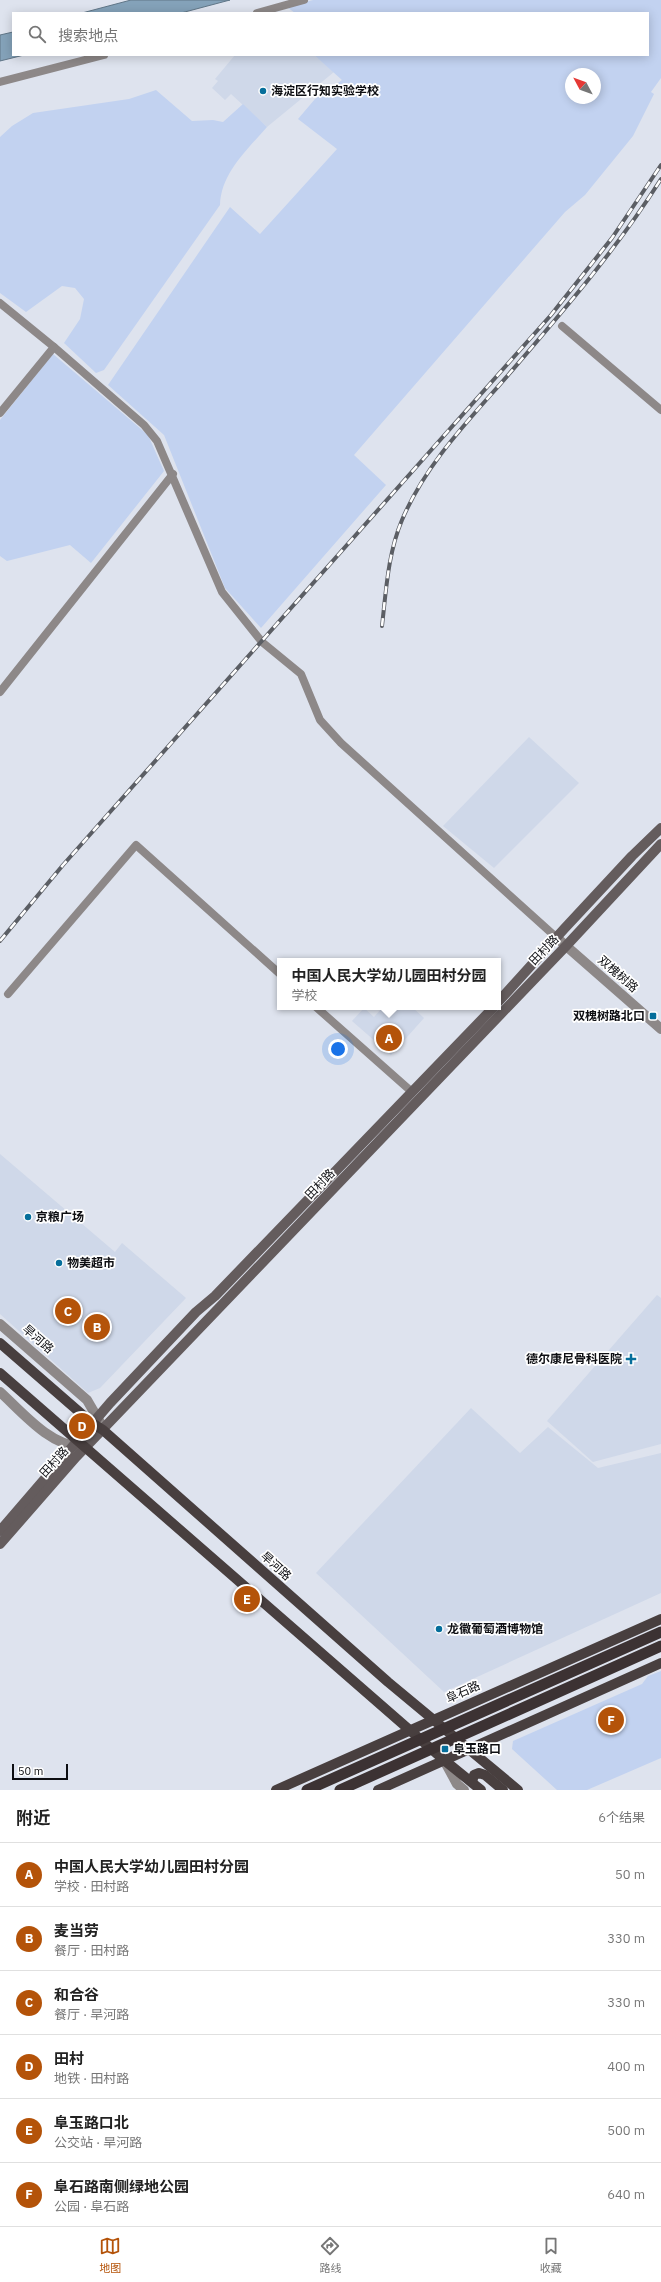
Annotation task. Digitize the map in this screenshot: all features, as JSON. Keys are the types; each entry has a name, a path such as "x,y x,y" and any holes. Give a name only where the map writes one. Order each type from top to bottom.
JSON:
{"highway":[{"path":"307,1790 661,1632"},
{"path":"340,1790 661,1646"}],"main road":[{"name":"田村路","path":"501,999 557,938 564,928 626,862 661,828"},
{"name":"田村路","path":"0,1544 86,1447 566,946 661,844"},
{"name":"田村路","path":"0,1531 74,1443 196,1312 216,1296 491,1010"},
{"name":"旱河路","path":"1,1343 95,1420 103,1430 388,1682 518,1790"},
{"path":"0,1373 74,1443 86,1447 444,1760 481,1790"},
{"name":"阜石路","path":"276,1790 661,1619"},
{"path":"378,1790 468,1748 661,1663"},
{"path":"472,1782 474,1775 479,1773 485,1775 503,1790"}],"street":[{"path":"261,12 304,0"},
{"path":"0,82 100,56"},
{"path":"0,303 54,347 144,425 157,441 222,592 262,642 301,674 320,720 341,743 557,938"},
{"path":"562,326 661,410"},
{"path":"0,413 54,347"},
{"path":"0,692 172,474"},
{"path":"8,994 136,845 277,971"},
{"name":"双槐树路","path":"557,938 661,1029"},
{"path":"319,1010 412,1092"},
{"name":"旱河路","path":"0,1324 87,1400 95,1420"},
{"path":"0,1392 53,1439 74,1443"},
{"path":"444,1760 457,1784 464,1790"}],"shaded area":[{"path":"131,0 230,0 185,12 86,12"},
{"path":"313,0 661,0 661,78 651,92 654,94 633,136 585,195 565,212 354,455 386,485 261,628 225,588 164,435 108,385 230,207 260,234 337,149 298,119 315,99 342,80 315,56 649,56 649,12 294,12 287,7"},
{"path":"12,32 12,56 20,56 0,61 0,35"},
{"name":"海淀区行知实验学校","path":"234,56 315,56 334,72 267,127 231,94 225,100 212,88 218,81 215,79"},
{"path":"156,90 192,121 213,120 223,122 243,104 267,127 244,153 230,172 221,193 220,205 104,370 96,373 64,343 80,319 84,299 75,288 62,286 26,312 0,293 0,137 12,126 33,113 129,99"},
{"path":"53,354 148,435 164,471 91,563 70,545 7,561 0,556 0,420"},
{"path":"529,737 579,783 494,868 443,826"},
{"path":"362,1010 366,1010 374,1017 380,1010 415,1010 424,1018 391,1055 352,1021"},
{"name":"京粮广场","path":"0,1154 115,1252 122,1243 186,1298 100,1388 88,1393 0,1314"},
{"name":"德尔康尼骨科医院","path":"657,1295 661,1298 661,1444 593,1462 547,1421"},
{"path":"471,1408 520,1453 548,1427 598,1468 661,1453 661,1593 444,1692 316,1573"},
{"path":"661,1671 661,1758 587,1790 557,1790 512,1749 513,1741 642,1684 648,1676"}],"railway":[{"path":"0,941 63,865 551,315 612,238 661,165"},
{"path":"382,626 388,572 397,533 412,499 423,479 464,425 589,279 608,255 661,179"}],"place":[{"name":"海淀区行知实验学校","path":"263,91"},
{"name":"双槐树路北口","path":"653,1016"},
{"name":"中国人民大学幼儿园田村分园","path":"389,1038"},
{"name":"京粮广场","path":"28,1217"},
{"name":"物美超市","path":"59,1263"},
{"name":"和合谷","path":"68,1311"},
{"name":"麦当劳","path":"97,1327"},
{"name":"德尔康尼骨科医院","path":"631,1359"},
{"name":"田村","path":"82,1426"},
{"name":"阜玉路口北","path":"247,1599"},
{"name":"龙徽葡萄酒博物馆","path":"439,1629"},
{"name":"阜石路南侧绿地公园","path":"611,1720"},
{"name":"阜玉路口","path":"445,1749"}]}
